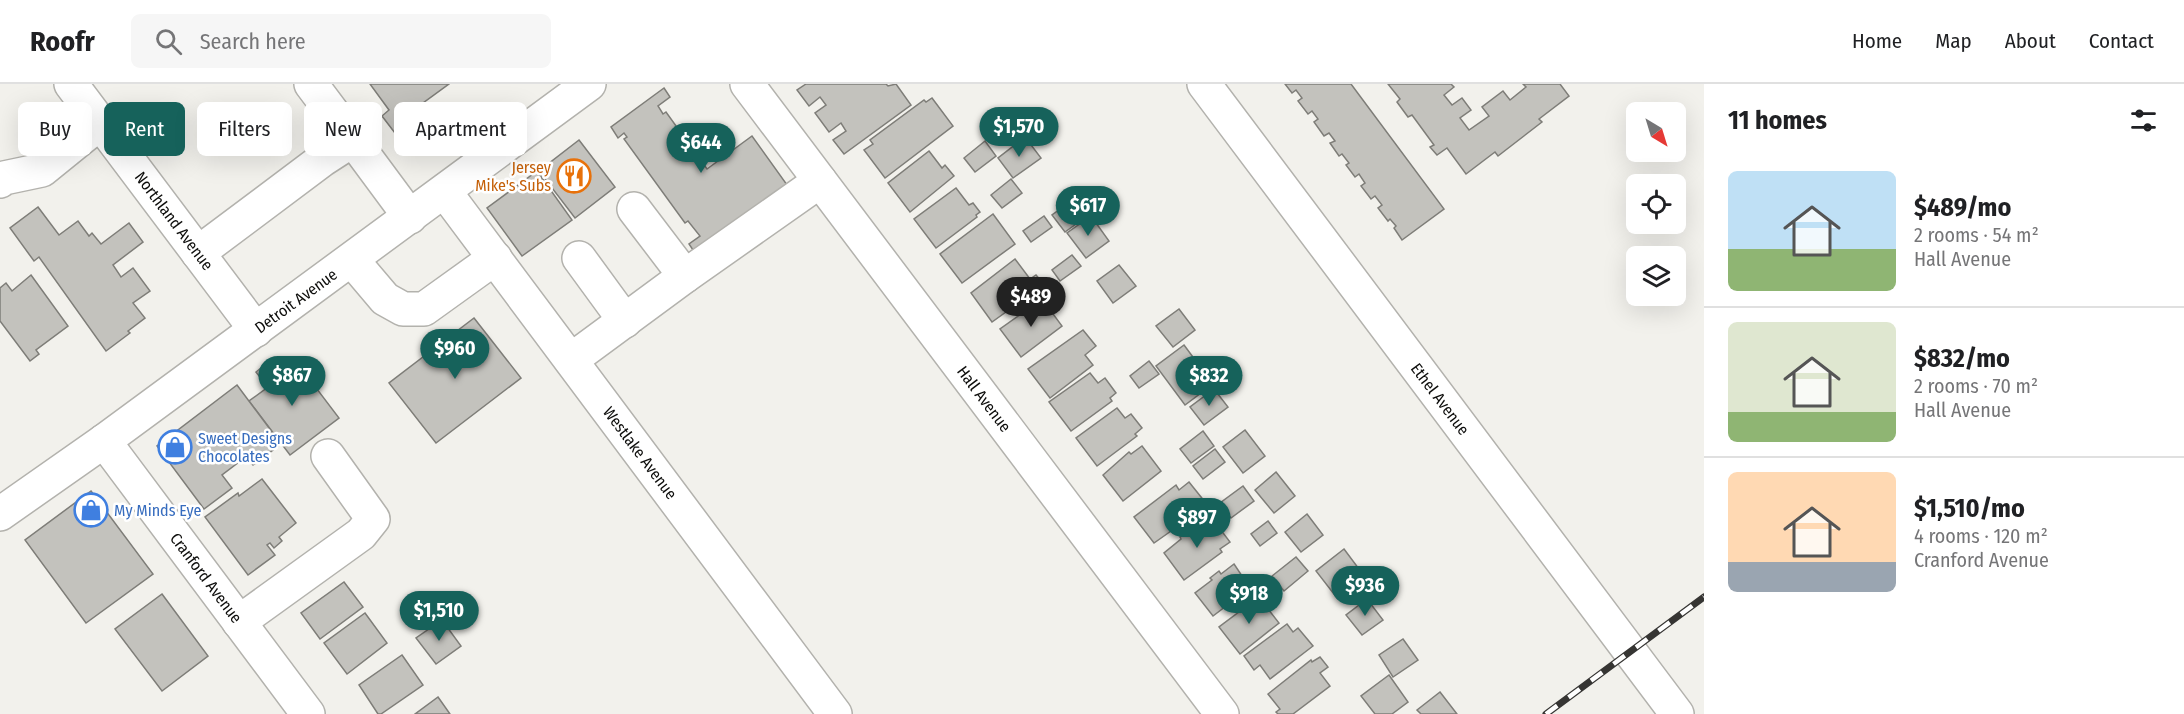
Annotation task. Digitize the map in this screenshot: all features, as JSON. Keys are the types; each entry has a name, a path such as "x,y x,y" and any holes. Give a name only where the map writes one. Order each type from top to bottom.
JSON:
{"street":[{"name":"Northland Avenue","path":"71,84 256,330"},
{"path":"311,84 324,102"},
{"name":"Hall Avenue","path":"747,84 1222,714"},
{"name":"Ethel Avenue","path":"1204,84 1677,714"},
{"name":"Detroit Avenue","path":"0,514 104,441 445,192 581,86"},
{"path":"0,181 4,178 42,170 100,123"},
{"path":"198,253 327,156"},
{"path":"365,156 410,217"},
{"path":"571,360 820,181"},
{"name":"Westlake Avenue","path":"445,192 835,714"},
{"path":"634,209 685,276"},
{"path":"352,260 385,299 403,309 424,309 495,258"},
{"path":"579,258 625,321"},
{"name":"Cranford Avenue","path":"104,441 308,714"},
{"path":"239,622 361,534 373,519 328,456"}],"building":[{"path":"370,84 449,84 424,102 394,102 394,132 382,116 389,110"},
{"path":"806,84 886,84 888,86 896,84 911,105 844,154 833,140 846,131 841,123 829,132 815,113 826,105 820,97 809,106 797,90"},
{"path":"1285,84 1351,84 1444,209 1402,240 1394,228 1396,226 1390,219 1388,221 1378,208 1382,205 1375,196 1371,199 1361,186 1365,183 1359,174 1355,177 1346,165 1349,163 1342,154 1339,156 1330,143 1335,141 1329,133 1324,136 1314,122 1318,119 1312,111 1308,114 1298,101 1302,98 1296,90 1292,93"},
{"path":"1388,84 1451,84 1454,87 1444,95 1452,105 1462,98 1471,110 1460,118 1469,130 1489,116 1482,107 1503,91 1510,100 1526,87 1523,84 1560,84 1569,96 1539,119 1542,122 1498,156 1495,152 1466,174 1447,148 1437,155 1430,147 1434,145 1412,115 1408,117 1397,102 1400,99"},
{"path":"664,88 670,97 658,106 663,114 666,112 707,169 752,136 790,189 697,256 689,244 700,236 688,221 685,223 624,139 627,137 624,133 618,138 611,127"},
{"path":"932,98 953,126 885,178 864,150 873,144 870,140 924,100 926,102"},
{"path":"1025,137 1041,158 1013,178 998,158"},
{"path":"579,140 615,187 575,218 539,171"},
{"path":"985,141 996,156 975,172 964,158"},
{"path":"929,151 942,168 945,165 954,176 910,212 888,183"},
{"path":"537,171 572,220 522,256 487,208"},
{"path":"1011,179 1022,193 1002,208 991,195"},
{"path":"956,188 969,205 973,203 980,212 976,215 977,217 936,248 914,219"},
{"path":"1074,199 1087,216 1065,232 1052,215"},
{"path":"38,207 59,235 78,221 89,236 92,233 101,244 129,223 143,242 113,265 121,277 133,268 150,291 133,303 145,318 106,351 39,257 34,261 10,228"},
{"path":"993,214 1015,244 962,283 940,254"},
{"path":"1044,216 1052,227 1031,242 1023,231"},
{"path":"1091,216 1109,241 1086,258 1067,233"},
{"path":"1072,255 1081,266 1060,281 1052,270"},
{"path":"1015,259 1030,279 1036,275 1042,282 1024,299 992,322 971,293"},
{"path":"1119,265 1136,286 1113,303 1097,281"},
{"path":"31,275 68,326 36,350 39,354 30,361 0,321 0,288 6,283 12,291"},
{"path":"1042,299 1062,326 1021,357 1000,329"},
{"path":"1179,309 1195,330 1173,347 1156,326"},
{"path":"474,318 521,378 436,443 389,383"},
{"path":"1083,330 1096,346 1085,355 1093,365 1050,398 1028,369"},
{"path":"1184,345 1213,384 1185,405 1156,366"},
{"path":"1149,361 1159,374 1139,388 1130,376"},
{"path":"267,363 279,379 298,364 339,418 290,455 249,401 268,387 256,372"},
{"path":"1090,373 1098,383 1105,378 1116,393 1110,398 1112,401 1071,431 1049,402"},
{"path":"237,385 281,444 253,465 247,456 222,475 232,488 204,509 157,446"},
{"path":"1214,389 1228,407 1204,425 1190,407"},
{"path":"1117,408 1125,418 1131,414 1142,428 1135,434 1137,436 1097,466 1076,438"},
{"path":"1245,430 1265,456 1243,473 1223,447"},
{"path":"1203,431 1214,446 1191,463 1180,449"},
{"path":"1142,446 1161,471 1123,501 1103,475 1129,452 1131,454"},
{"path":"1215,449 1225,462 1203,479 1193,466"},
{"path":"1276,472 1295,496 1274,513 1255,490"},
{"path":"262,479 296,523 279,537 282,541 274,548 270,543 267,545 275,555 248,575 205,517"},
{"path":"1189,482 1205,502 1181,524 1154,543 1134,517 1176,485 1179,490"},
{"path":"1243,486 1254,501 1231,518 1220,503"},
{"path":"91,491 153,574 86,623 25,540"},
{"path":"1307,514 1323,535 1301,552 1285,532"},
{"path":"1211,517 1230,542 1220,549 1222,552 1184,580 1164,553 1181,539 1180,537 1190,531 1192,533"},
{"path":"1268,521 1277,533 1260,546 1251,534"},
{"path":"1344,549 1365,577 1337,598 1316,571"},
{"path":"1296,557 1308,571 1284,591 1272,576"},
{"path":"1234,564 1242,576 1250,581 1251,587 1213,616 1195,593 1212,580 1210,578 1219,571 1221,574"},
{"path":"344,582 363,607 320,639 301,613"},
{"path":"162,594 208,656 162,691 115,629"},
{"path":"1265,596 1270,601 1265,605 1279,623 1240,654 1219,627 1259,597 1261,599"},
{"path":"1367,599 1383,620 1362,635 1346,615"},
{"path":"365,613 387,643 347,674 324,643"},
{"path":"442,620 461,646 436,664 416,638"},
{"path":"1287,624 1293,632 1298,628 1313,646 1270,679 1260,665 1254,670 1244,656"},
{"path":"1403,639 1418,660 1393,677 1379,655"},
{"path":"402,655 423,685 378,714 359,685"},
{"path":"1320,657 1328,667 1320,673 1330,686 1293,714 1278,714 1276,712 1280,709 1268,694 1311,660 1312,662"},
{"path":"1389,675 1408,702 1392,714 1375,714 1361,696"},
{"path":"1440,692 1457,714 1421,714 1417,710"},
{"path":"438,697 450,714 415,714"}],"railway":[{"path":"1546,714 1704,597"}],"place":[{"name":"Jersey Mike's Subs","path":"574,176"},
{"name":"Sweet Designs Chocolates","path":"175,447"},
{"name":"My Minds Eye","path":"91,510"}]}
